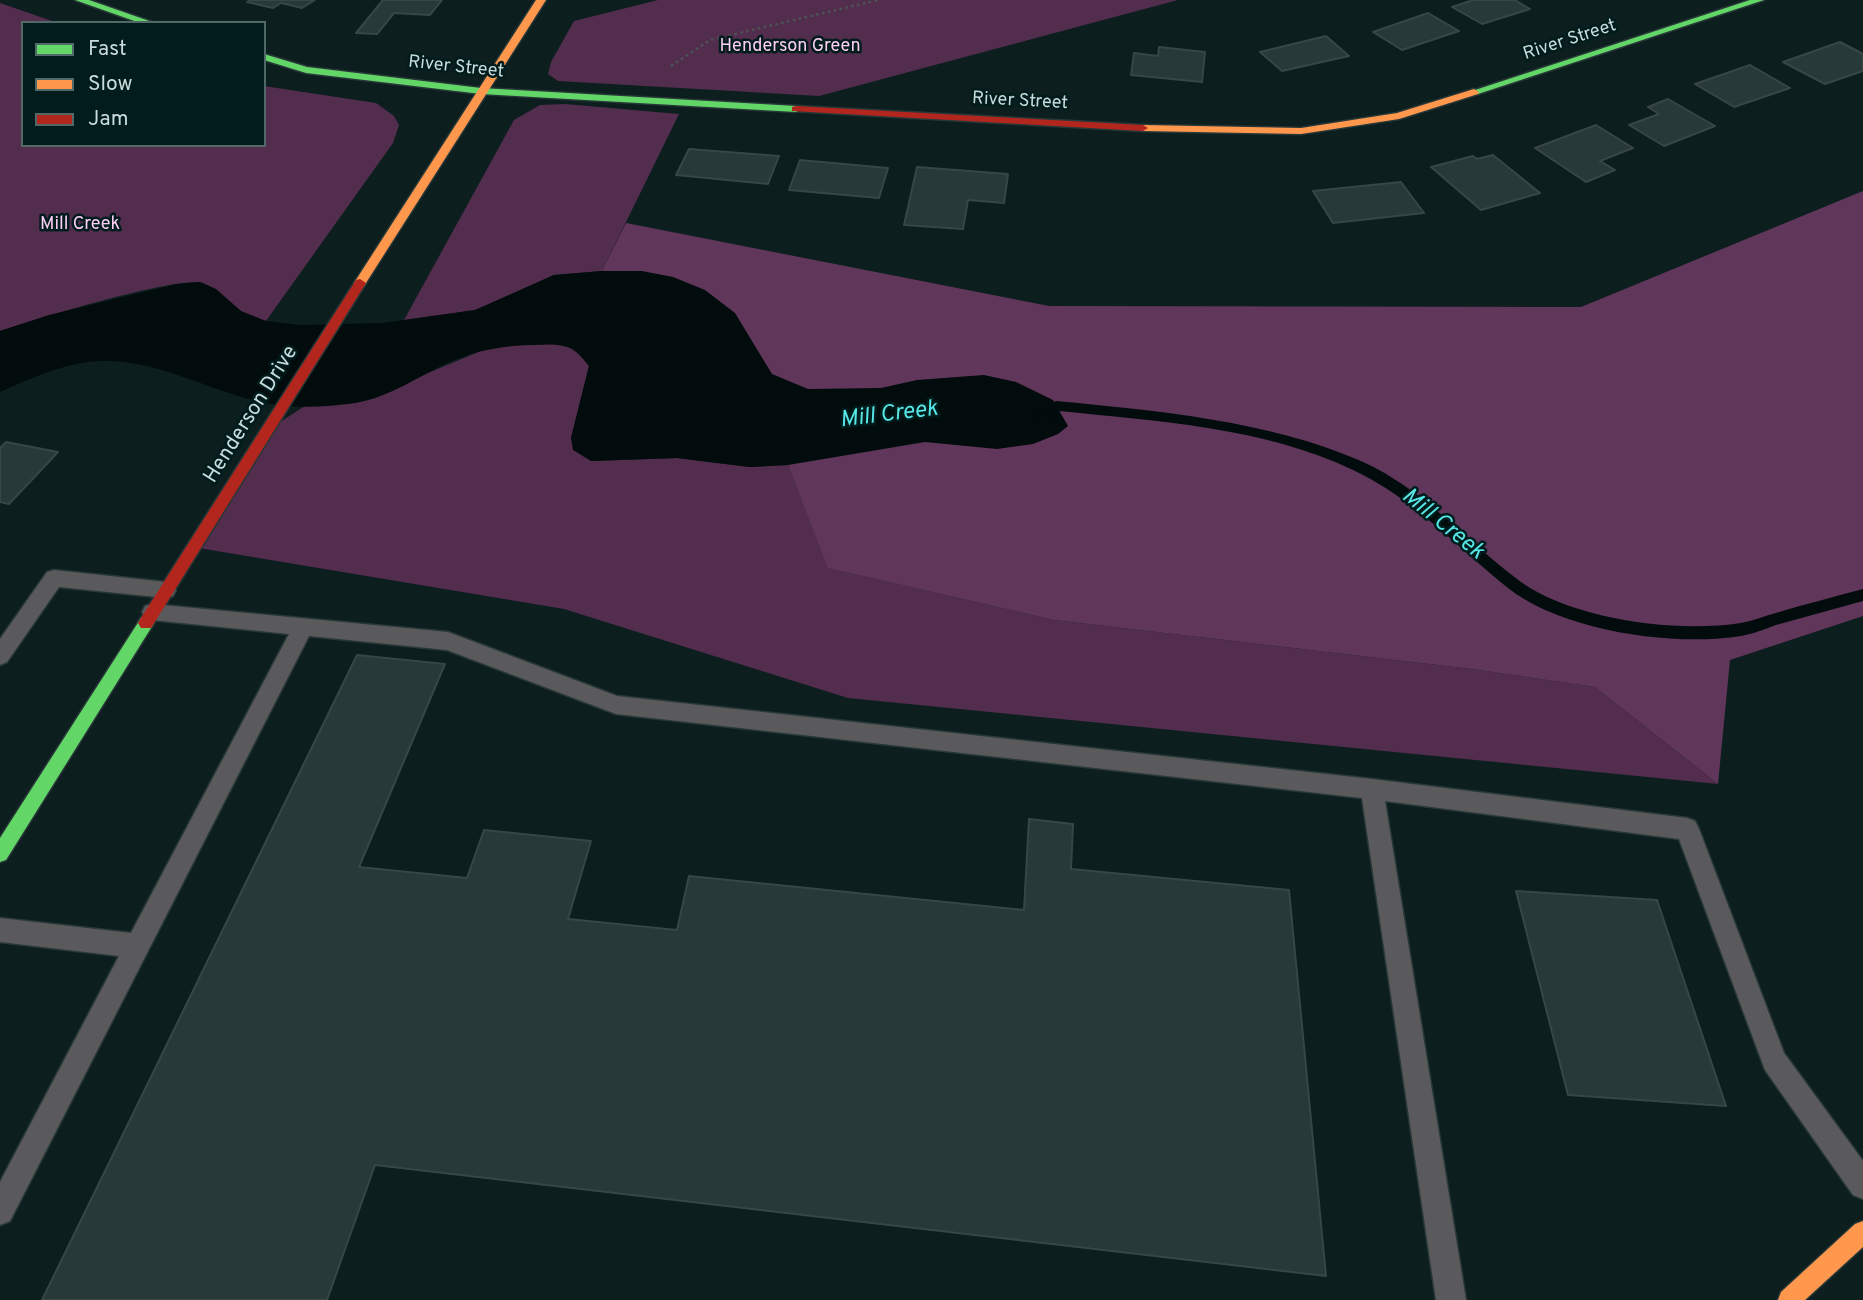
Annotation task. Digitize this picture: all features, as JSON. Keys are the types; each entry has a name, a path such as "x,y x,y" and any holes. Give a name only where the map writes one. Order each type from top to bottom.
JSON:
{"street":[{"path":"80,0 144,21"},
{"name":"Henderson Drive","path":"0,854 9,822 152,612 541,0"},
{"name":"River Street","path":"266,58 306,70 481,91 1124,128 1301,131 1399,116 1759,0"},
{"path":"1789,1300 1863,1231"}],"lane":[{"path":"0,656 54,578 166,590"},
{"path":"152,612 448,641 616,705 1372,789 1687,829 1774,1061 1863,1185"},
{"path":"0,1211 303,627"},
{"path":"1372,789 1451,1300"},
{"path":"0,930 138,946"}],"path":[{"path":"620,99 710,40 878,0"}],"green space":[{"name":"Henderson Green","path":"658,0 1178,0 819,96 558,81 548,74 551,62 574,21"},
{"name":"Mill Creek","path":"0,3 52,21 21,21 21,147 266,147 266,86 376,103 394,116 399,125 393,143 266,321 244,313 208,285 187,283 135,292 0,331"},
{"path":"565,104 679,114 602,271 554,275 476,310 404,320 514,120 540,105"},
{"path":"554,344 576,349 589,366 571,438 591,461 677,458 750,467 788,465 829,568 1054,620 1472,669 1595,687 1718,784 848,698 564,609 193,547 266,431 305,406 356,403 483,350 509,345"}],"shaded area":[{"path":"1863,191 1863,616 1730,660 1718,784 1595,687 1472,669 1054,620 828,568 788,465 602,271 626,223 1049,306 1581,307"}],"water":[{"path":"642,271 673,277 705,290 735,313 772,374 808,389 881,388 917,380 984,375 1016,382 1053,400 1068,426 1058,434 1033,444 997,449 925,442 788,465 750,467 677,458 591,461 573,450 571,438 589,366 572,349 553,345 513,346 472,354 380,396 333,406 298,407 265,403 167,371 126,362 106,361 65,367 0,392 0,331 49,315 177,284 200,282 216,289 241,311 266,321 300,325 383,323 475,310 554,275"}],"building":[{"path":"315,0 302,8 281,3 273,8 247,2"},
{"path":"383,0 442,0 430,15 394,13 377,34 356,33"},
{"path":"1473,0 1515,0 1530,9 1482,24 1452,7"},
{"path":"1428,13 1459,31 1402,50 1373,32"},
{"path":"1326,36 1349,56 1282,71 1260,52"},
{"path":"1840,42 1863,54 1863,71 1825,84 1783,62"},
{"path":"1159,47 1205,52 1202,82 1131,75 1134,53 1158,56"},
{"path":"1750,65 1790,88 1734,107 1695,84"},
{"path":"1668,99 1715,126 1664,146 1629,125 1659,114 1648,107"},
{"path":"1596,125 1633,148 1600,161 1615,170 1586,182 1535,148"},
{"path":"689,149 779,156 768,184 676,175"},
{"path":"1493,155 1540,193 1481,210 1431,167 1473,156 1477,159"},
{"path":"800,160 888,168 879,198 789,190"},
{"path":"917,167 1008,174 1004,203 968,200 963,229 904,225"},
{"path":"1401,182 1424,213 1333,223 1313,191"},
{"path":"6,442 58,452 9,504 0,502 0,448"},
{"path":"357,655 445,664 359,867 467,878 484,830 591,841 568,919 677,930 689,876 1024,910 1029,819 1073,824 1071,869 1289,890 1326,1276 375,1165 327,1300 42,1300"},
{"path":"1516,891 1657,900 1726,1106 1568,1095"}],"waterway":[{"name":"Mill Creek","path":"1042,421 1056,406 1132,414 1246,431 1320,451 1379,476 1400,490 1440,520 1516,586 1537,599 1562,610 1622,625 1683,631 1736,630 1863,595"}],"traffic: fast":[{"path":"80,0 144,21"},
{"path":"1474,92 1759,0"},
{"path":"266,58 306,70 481,91 796,109"},
{"path":"0,854 146,623"}],"traffic: slow":[{"path":"360,283 541,0"},
{"path":"1143,128 1301,131 1399,116 1474,92"},
{"path":"1789,1300 1863,1232"}],"traffic: jam":[{"path":"796,109 1143,128"},
{"path":"146,623 360,283"}]}
